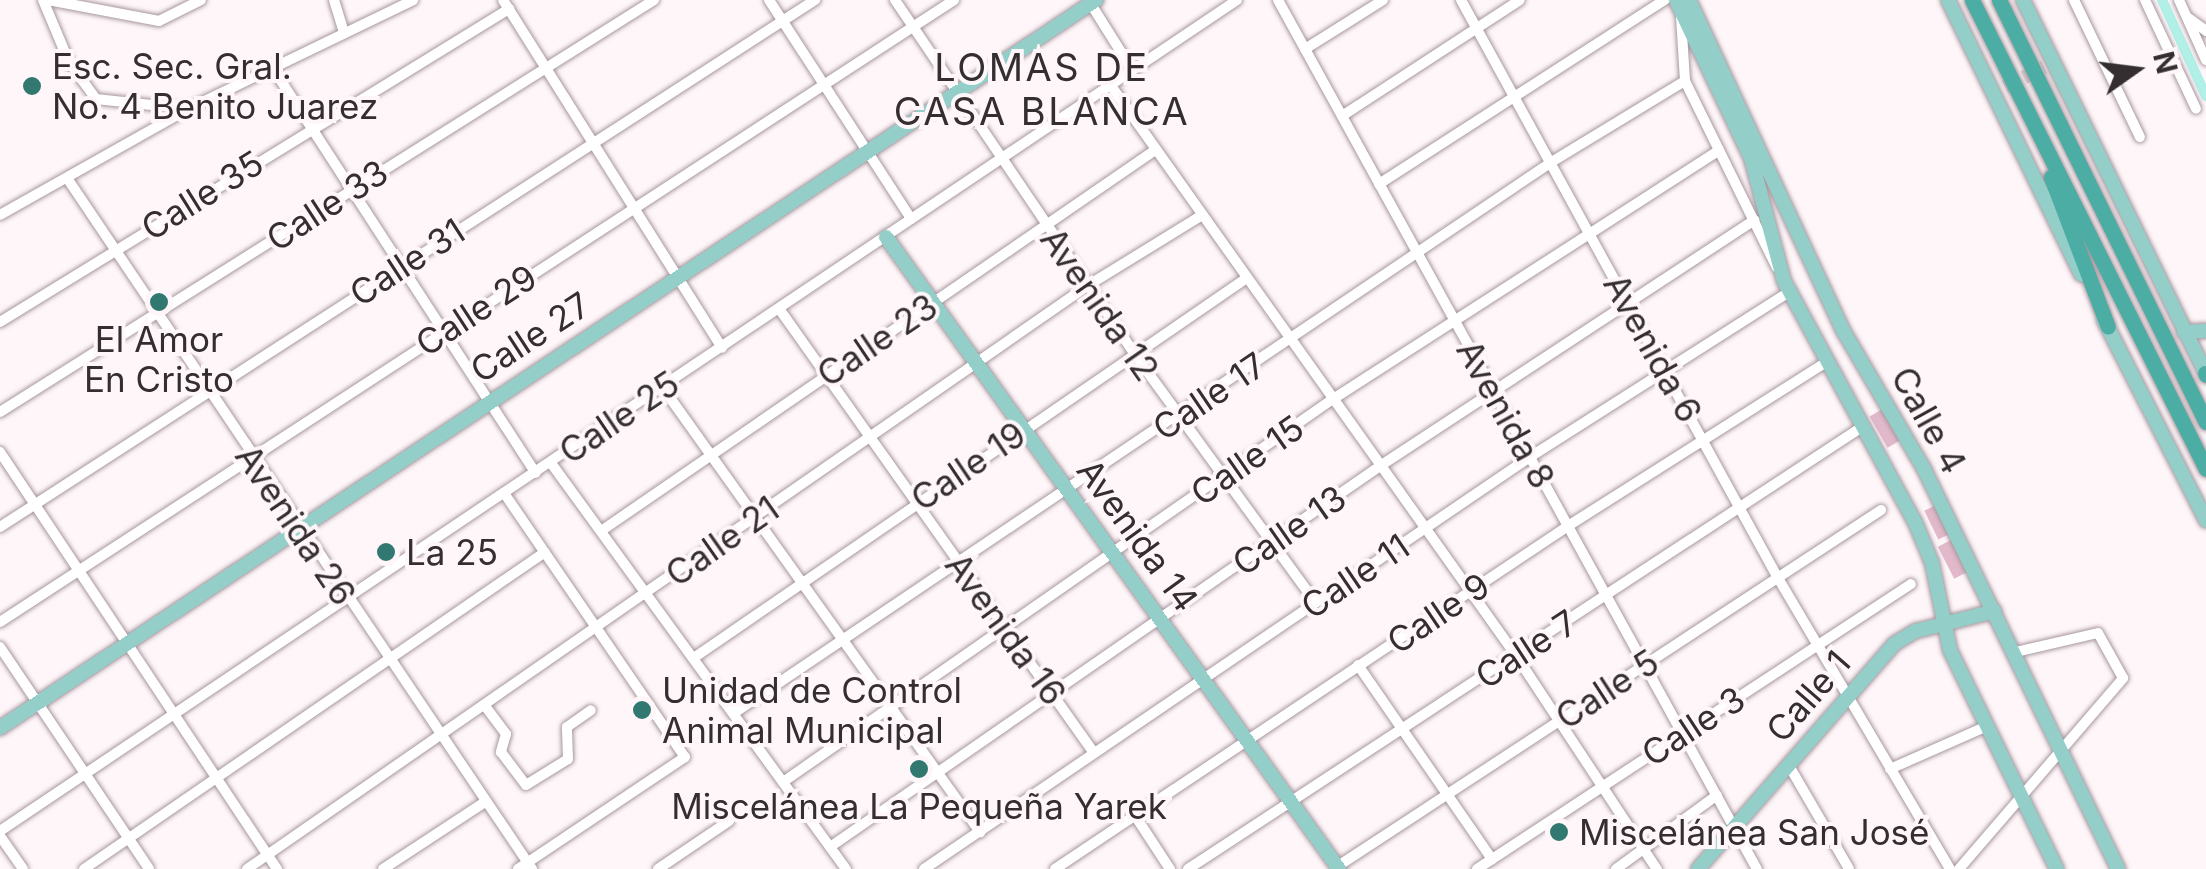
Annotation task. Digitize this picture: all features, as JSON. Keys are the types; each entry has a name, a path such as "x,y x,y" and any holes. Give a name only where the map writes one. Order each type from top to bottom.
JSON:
{"highway":[{"path":"1972,0 2206,469"},
{"path":"1998,0 2206,422"},
{"path":"2036,130 2108,327"}],"main road":[{"path":"1948,0 2000,90 2108,327 2206,520"},
{"path":"2023,0 2048,65 2204,368"},
{"name":"Calle 27","path":"0,728 297,526 1092,1"},
{"name":"Calle 4","path":"1682,4 1751,158 1788,286 1926,548 1940,625 2056,869"},
{"name":"Calle 4","path":"1682,4 1844,332 1924,469 2118,869"},
{"name":"Avenida 14","path":"886,236 1337,868"},
{"path":"2184,332 2206,331"},
{"name":"Calle 1","path":"1698,869 1846,695 1904,636 1994,612"}],"street":[{"path":"46,0 153,21 201,0"},
{"path":"46,0 69,62 96,100 188,109"},
{"path":"334,0 344,32"},
{"path":"0,216 188,109 414,0"},
{"name":"Calle 33","path":"0,412 654,0"},
{"path":"768,0 911,219"},
{"name":"Calle 31","path":"0,527 591,141 816,0"},
{"name":"Avenida 12","path":"895,0 954,94 1133,352 1316,602"},
{"name":"Calle 29","path":"0,622 954,0"},
{"name":"Calle 25","path":"0,834 172,712 780,310 1109,83 1237,0"},
{"name":"Avenida 8","path":"1278,0 1757,869"},
{"path":"1305,49 1383,0"},
{"name":"Avenida 6","path":"1461,0 1816,646 1950,869"},
{"path":"1342,116 1520,0"},
{"path":"1379,184 1666,0"},
{"path":"2074,0 2140,137"},
{"path":"2145,0 2196,109"},
{"path":"2179,0 2206,60"},
{"path":"1092,1 1132,68"},
{"path":"1682,4 1685,80 1788,286"},
{"path":"506,5 722,348"},
{"name":"Calle 35","path":"0,322 506,5"},
{"path":"2186,16 2206,31"},
{"path":"272,67 441,333 536,473"},
{"name":"Calle 17","path":"734,713 1550,164 1685,80"},
{"path":"1109,83 1198,216 1515,654 1657,869"},
{"name":"Calle 23","path":"602,531 1154,150"},
{"name":"Calle 15","path":"783,782 1330,401 1719,150"},
{"name":"Avenida 26","path":"66,178 526,867"},
{"name":"Calle 21","path":"247,869 1087,286 1198,216"},
{"name":"Calle 13","path":"830,846 1380,466 1754,220"},
{"name":"Calle 19","path":"695,657 914,502 1244,280"},
{"name":"Calle 11","path":"924,869 1788,286"},
{"name":"Avenida 16","path":"780,310 1094,752"},
{"name":"Calle 9","path":"1055,869 1568,526 1825,362"},
{"path":"663,388 847,638 980,832"},
{"name":"Calle 7","path":"1188,869 1289,798 1402,730 1862,428"},
{"path":"0,452 277,869"},
{"path":"551,463 846,869"},
{"path":"504,493 684,757 526,867"},
{"name":"Calle 5","path":"1337,868 1881,510"},
{"path":"84,869 545,552"},
{"name":"Calle 3","path":"1476,869 1911,584"},
{"path":"1959,869 2021,796 2064,754 2123,674 2098,633 2016,652"},
{"path":"0,648 149,869"},
{"path":"1358,665 1492,859"},
{"path":"485,706 506,734 500,752 526,784 568,759 568,726 591,710"},
{"path":"1890,769 1987,726"},
{"path":"1788,764 1849,869"},
{"path":"1616,869 1717,795"},
{"path":"383,869 485,802"},
{"path":"1134,814 1170,869"},
{"path":"658,869 729,821"},
{"path":"0,834 23,869"}],"shaded area":[{"path":"1886,407 1904,438 1888,448 1870,416"},
{"path":"1936,505 1950,534 1938,539 1924,511"},
{"path":"1953,539 1969,571 1954,579 1938,547"}],"waterway":[{"path":"2162,0 2206,96"}],"tunnel":[{"path":"2005,87 2044,67"}],"place":[{"name":"Esc. Sec. Gral. No. 4 Benito Juarez","path":"32,86"},
{"name":"El Amor En Cristo","path":"159,302"},
{"name":"La 25","path":"386,552"},
{"name":"Unidad de Control Animal Municipal","path":"642,710"},
{"name":"Miscelánea La Pequeña Yarek","path":"919,769"},
{"name":"Miscelánea San José","path":"1559,832"}],"district":[{"name":"LOMAS DE CASA BLANCA","path":"1042,90"}]}
